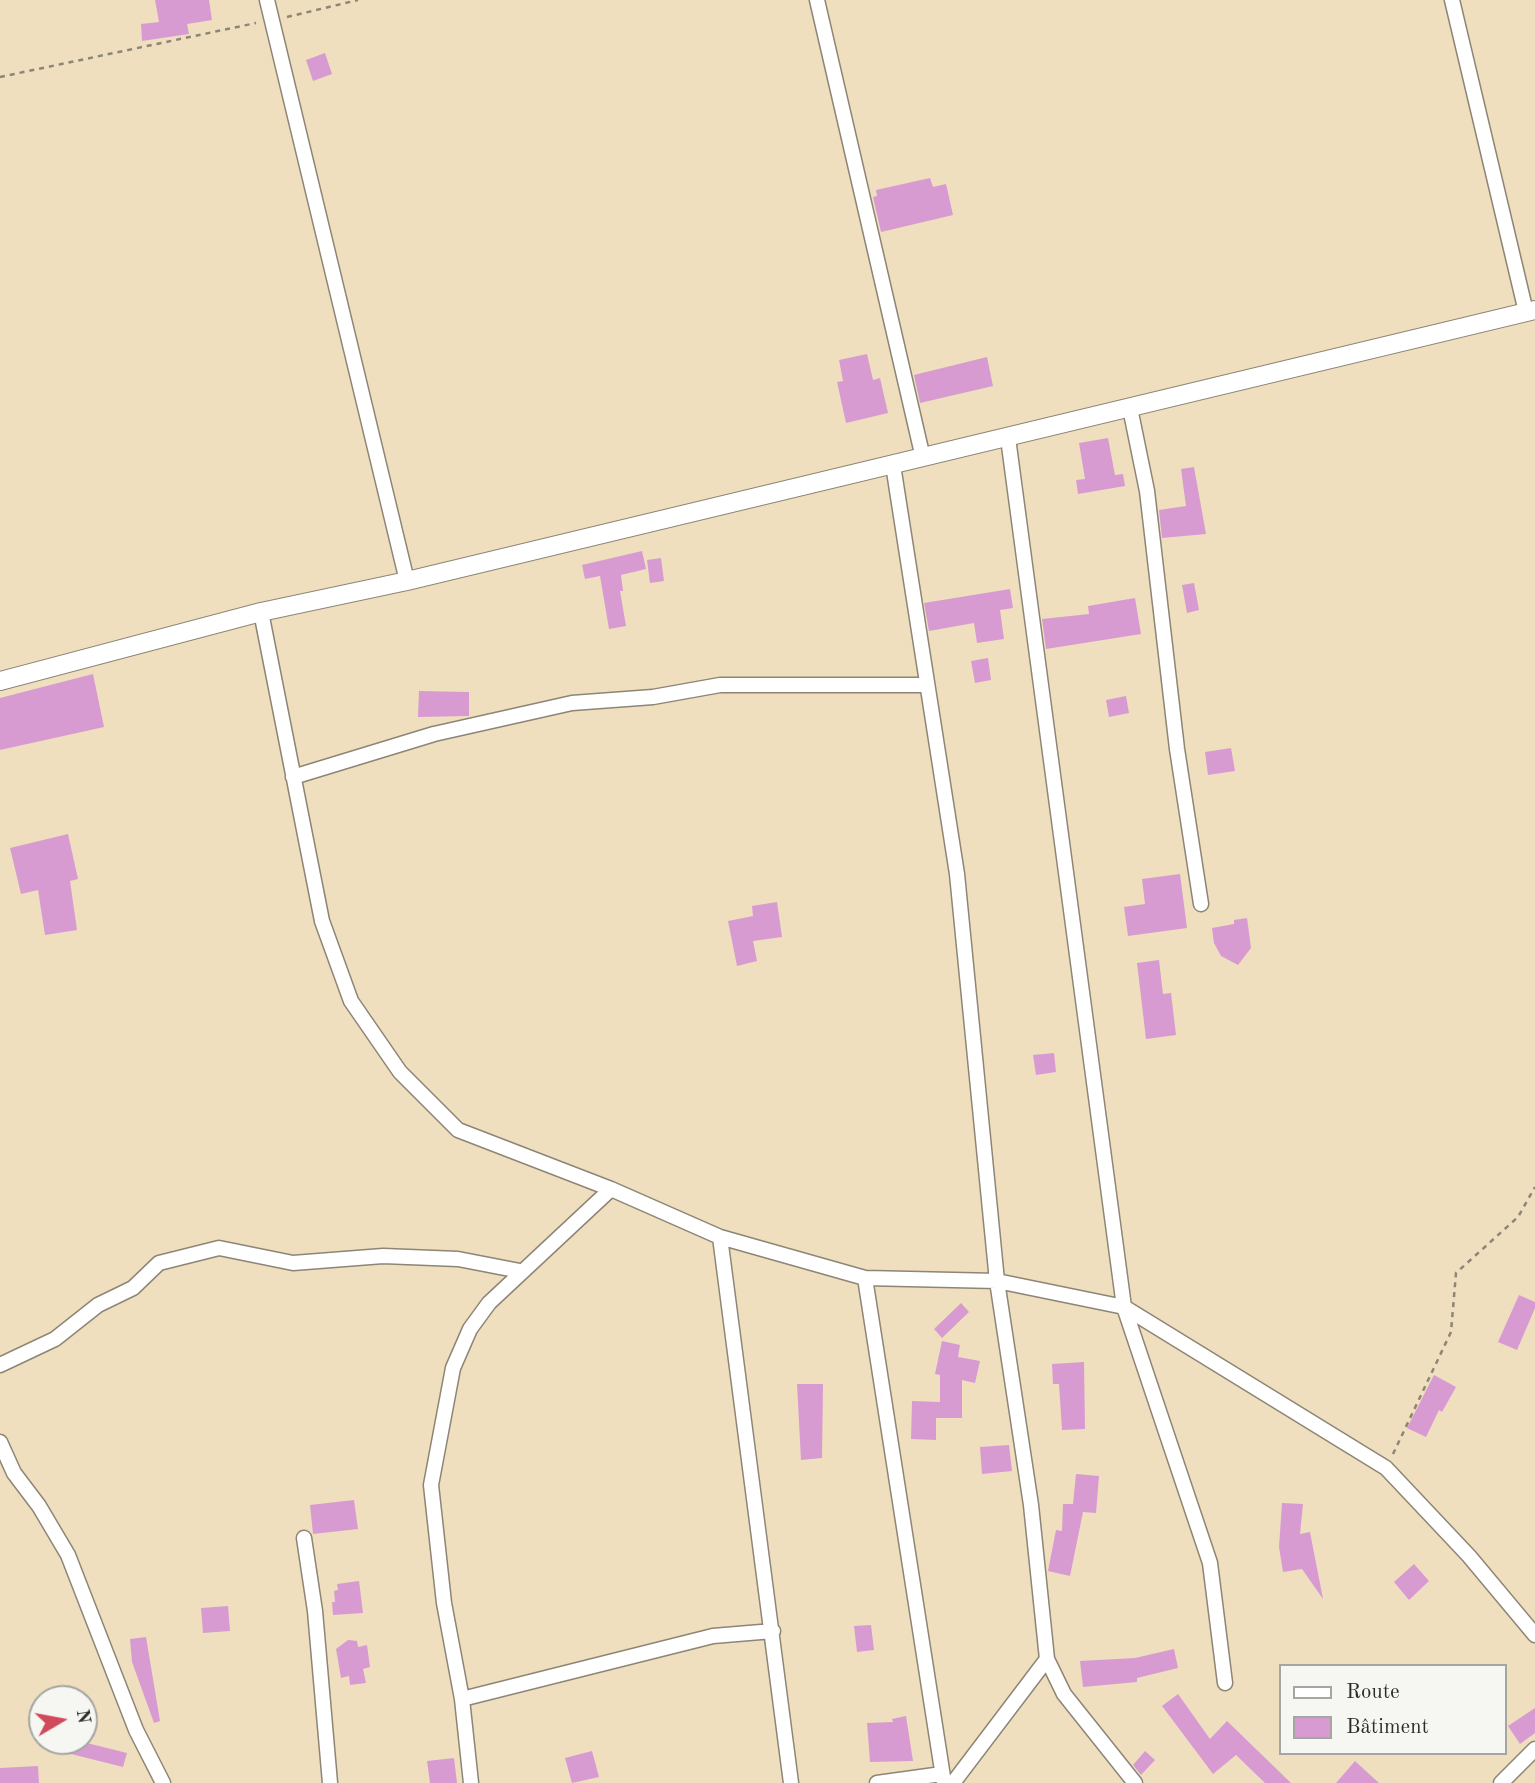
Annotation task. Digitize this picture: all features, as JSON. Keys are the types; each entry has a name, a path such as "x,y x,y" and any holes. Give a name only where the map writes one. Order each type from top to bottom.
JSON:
{"street":[{"path":"267,0 407,581"},
{"path":"817,0 923,458"},
{"path":"0,681 261,612 407,581 1531,311 1452,0"},
{"path":"1130,408 1147,491 1177,750 1201,904"},
{"path":"1008,438 1124,1307 1210,1563 1225,1683"},
{"path":"893,465 957,874 997,1281 1031,1505 1047,1659 1064,1694 1135,1783"},
{"path":"261,612 322,921 351,1001 400,1072 458,1130 611,1189 720,1237 865,1278 997,1281 1124,1307 1386,1468 1469,1556 1535,1635"},
{"path":"293,777 434,734 572,703 653,697 720,685 927,685"},
{"path":"471,1783 462,1699 444,1603 432,1485 453,1368 470,1329 489,1303 520,1271 611,1189"},
{"path":"720,1237 791,1783"},
{"path":"0,1365 55,1339 98,1305 133,1288 159,1264 219,1248 293,1264 383,1256 458,1259 520,1271"},
{"path":"865,1278 946,1780"},
{"path":"0,1442 7,1475 39,1506 68,1555 136,1730 163,1783"},
{"path":"304,1538 315,1611 330,1783"},
{"path":"462,1699 713,1636 773,1631"},
{"path":"877,1783 946,1780 1047,1659"},
{"path":"1501,1783 1535,1749"}],"path":[{"path":"0,77 359,0"},
{"path":"1386,1468 1451,1332 1457,1273 1518,1217 1535,1187"}],"building":[{"path":"155,0 209,0 212,20 187,24 189,34 142,41 141,24 159,22"},
{"path":"325,53 332,74 313,81 306,60"},
{"path":"930,178 933,187 946,184 953,215 881,232 873,197 877,196 876,190"},
{"path":"867,354 873,380 880,378 888,413 846,423 837,382 843,381 839,360"},
{"path":"987,357 993,386 920,403 914,375"},
{"path":"1108,438 1115,475 1123,474 1125,486 1078,494 1076,480 1085,479 1079,443"},
{"path":"1194,467 1206,534 1162,538 1159,510 1186,506 1181,469"},
{"path":"642,551 646,569 621,575 623,591 620,591 626,626 609,629 600,576 585,579 582,565"},
{"path":"661,558 664,581 650,583 647,560"},
{"path":"1194,583 1199,610 1187,613 1182,585"},
{"path":"1010,589 1013,608 1000,610 1004,639 977,643 974,623 929,631 924,603"},
{"path":"1135,598 1141,634 1046,649 1042,619 1089,614 1088,606"},
{"path":"988,658 991,680 975,683 971,661"},
{"path":"93,674 104,727 0,750 0,698"},
{"path":"419,691 469,692 469,716 418,717"},
{"path":"1126,696 1129,713 1109,717 1106,700"},
{"path":"1231,748 1235,771 1208,775 1205,752"},
{"path":"68,834 78,879 70,881 77,930 45,935 38,890 21,894 10,848"},
{"path":"1180,874 1187,928 1128,936 1124,907 1145,904 1142,879"},
{"path":"777,902 782,937 753,941 757,961 737,966 728,921 753,916 752,906"},
{"path":"1247,918 1251,948 1238,965 1221,956 1214,943 1212,928 1234,924 1234,920"},
{"path":"1159,960 1163,994 1171,993 1176,1035 1146,1039 1137,963"},
{"path":"1054,1053 1056,1072 1036,1075 1033,1055"},
{"path":"1519,1295 1535,1302 1535,1308 1517,1350 1498,1342"},
{"path":"961,1303 969,1312 942,1338 934,1329"},
{"path":"942,1341 960,1345 958,1357 980,1361 975,1383 962,1380 962,1418 936,1418 936,1440 911,1439 912,1401 940,1402 940,1375 935,1374"},
{"path":"1084,1362 1085,1429 1062,1430 1059,1384 1053,1384 1052,1364"},
{"path":"1434,1375 1456,1387 1442,1412 1439,1410 1426,1437 1407,1428"},
{"path":"797,1384 823,1384 822,1458 801,1460"},
{"path":"1009,1445 1012,1471 982,1474 980,1447"},
{"path":"1076,1474 1099,1476 1096,1513 1083,1512 1070,1576 1048,1571 1056,1530 1062,1531 1063,1504 1073,1504"},
{"path":"354,1500 358,1529 313,1534 310,1505"},
{"path":"1282,1503 1303,1504 1300,1534 1310,1532 1323,1599 1302,1569 1283,1572 1279,1547"},
{"path":"1414,1564 1429,1581 1409,1600 1394,1582"},
{"path":"359,1581 363,1613 333,1615 332,1602 335,1602 334,1591 338,1590 337,1584"},
{"path":"228,1606 230,1631 203,1633 201,1608"},
{"path":"871,1625 874,1650 857,1652 854,1626"},
{"path":"146,1637 160,1721 154,1723 132,1662 130,1639"},
{"path":"348,1640 357,1641 358,1647 367,1645 370,1667 363,1669 366,1683 350,1685 349,1676 341,1678 336,1649"},
{"path":"1174,1649 1178,1668 1137,1678 1137,1682 1083,1687 1080,1661 1135,1658"},
{"path":"1178,1694 1210,1739 1227,1721 1291,1783 1265,1783 1236,1755 1213,1774 1162,1706"},
{"path":"1535,1708 1535,1733 1520,1744 1508,1726"},
{"path":"906,1716 913,1761 870,1762 867,1723 893,1722 892,1719"},
{"path":"98,1746 127,1753 123,1767 75,1755 98,1755"},
{"path":"592,1751 599,1777 572,1783 565,1758"},
{"path":"1145,1751 1155,1760 1141,1775 1133,1765"},
{"path":"454,1758 457,1783 430,1783 427,1761"},
{"path":"1355,1761 1379,1783 1336,1783"},
{"path":"38,1766 39,1783 0,1783 0,1768"}]}
